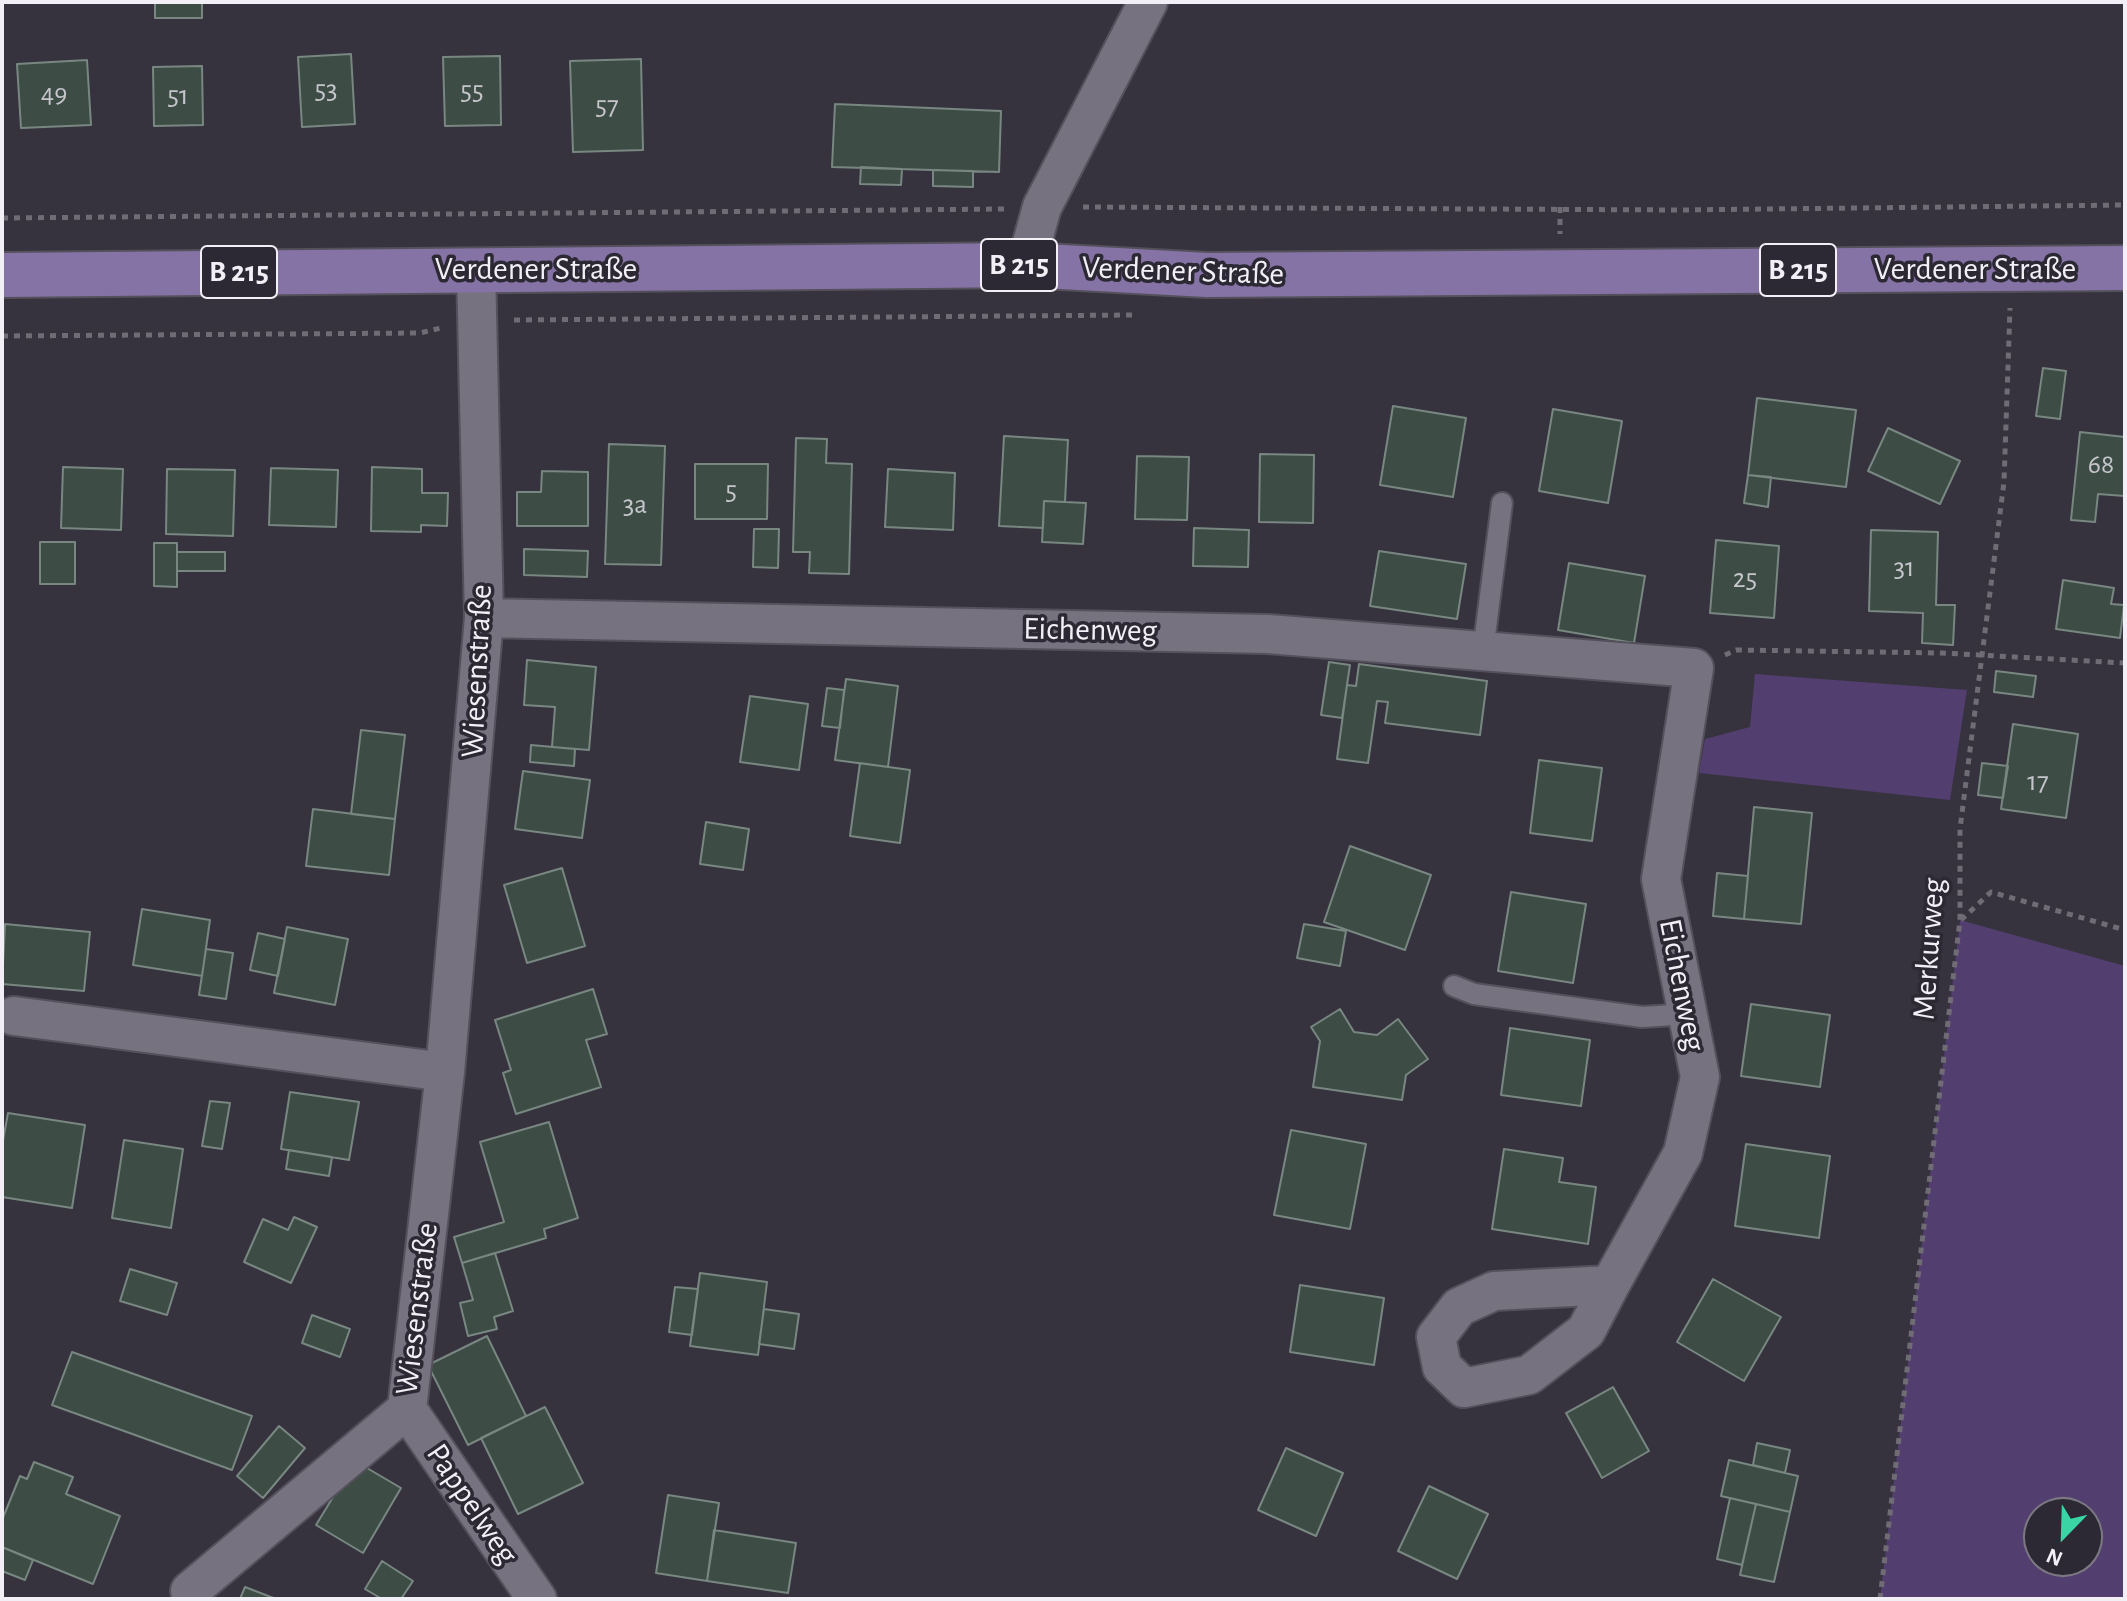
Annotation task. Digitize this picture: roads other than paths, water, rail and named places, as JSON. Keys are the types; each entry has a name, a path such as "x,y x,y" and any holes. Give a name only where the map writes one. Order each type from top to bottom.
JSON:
{"main road":[{"name":"Verdener Straße","path":"2,275 1026,265 1207,275 2125,268"}],"street":[{"path":"1026,265 1042,207 1148,2"},
{"name":"Wiesenstraße","path":"190,1591 407,1409 445,1072 484,618 476,269"},
{"name":"Eichenweg","path":"484,618 1268,634 1694,668 1661,879 1700,1077 1683,1153 1610,1285"},
{"path":"14,1016 445,1072"},
{"name":"Pappelweg","path":"407,1409 537,1599"}],"lane":[{"path":"1483,651 1502,503"},
{"path":"1454,986 1474,994 1642,1017 1688,1014"}]}
